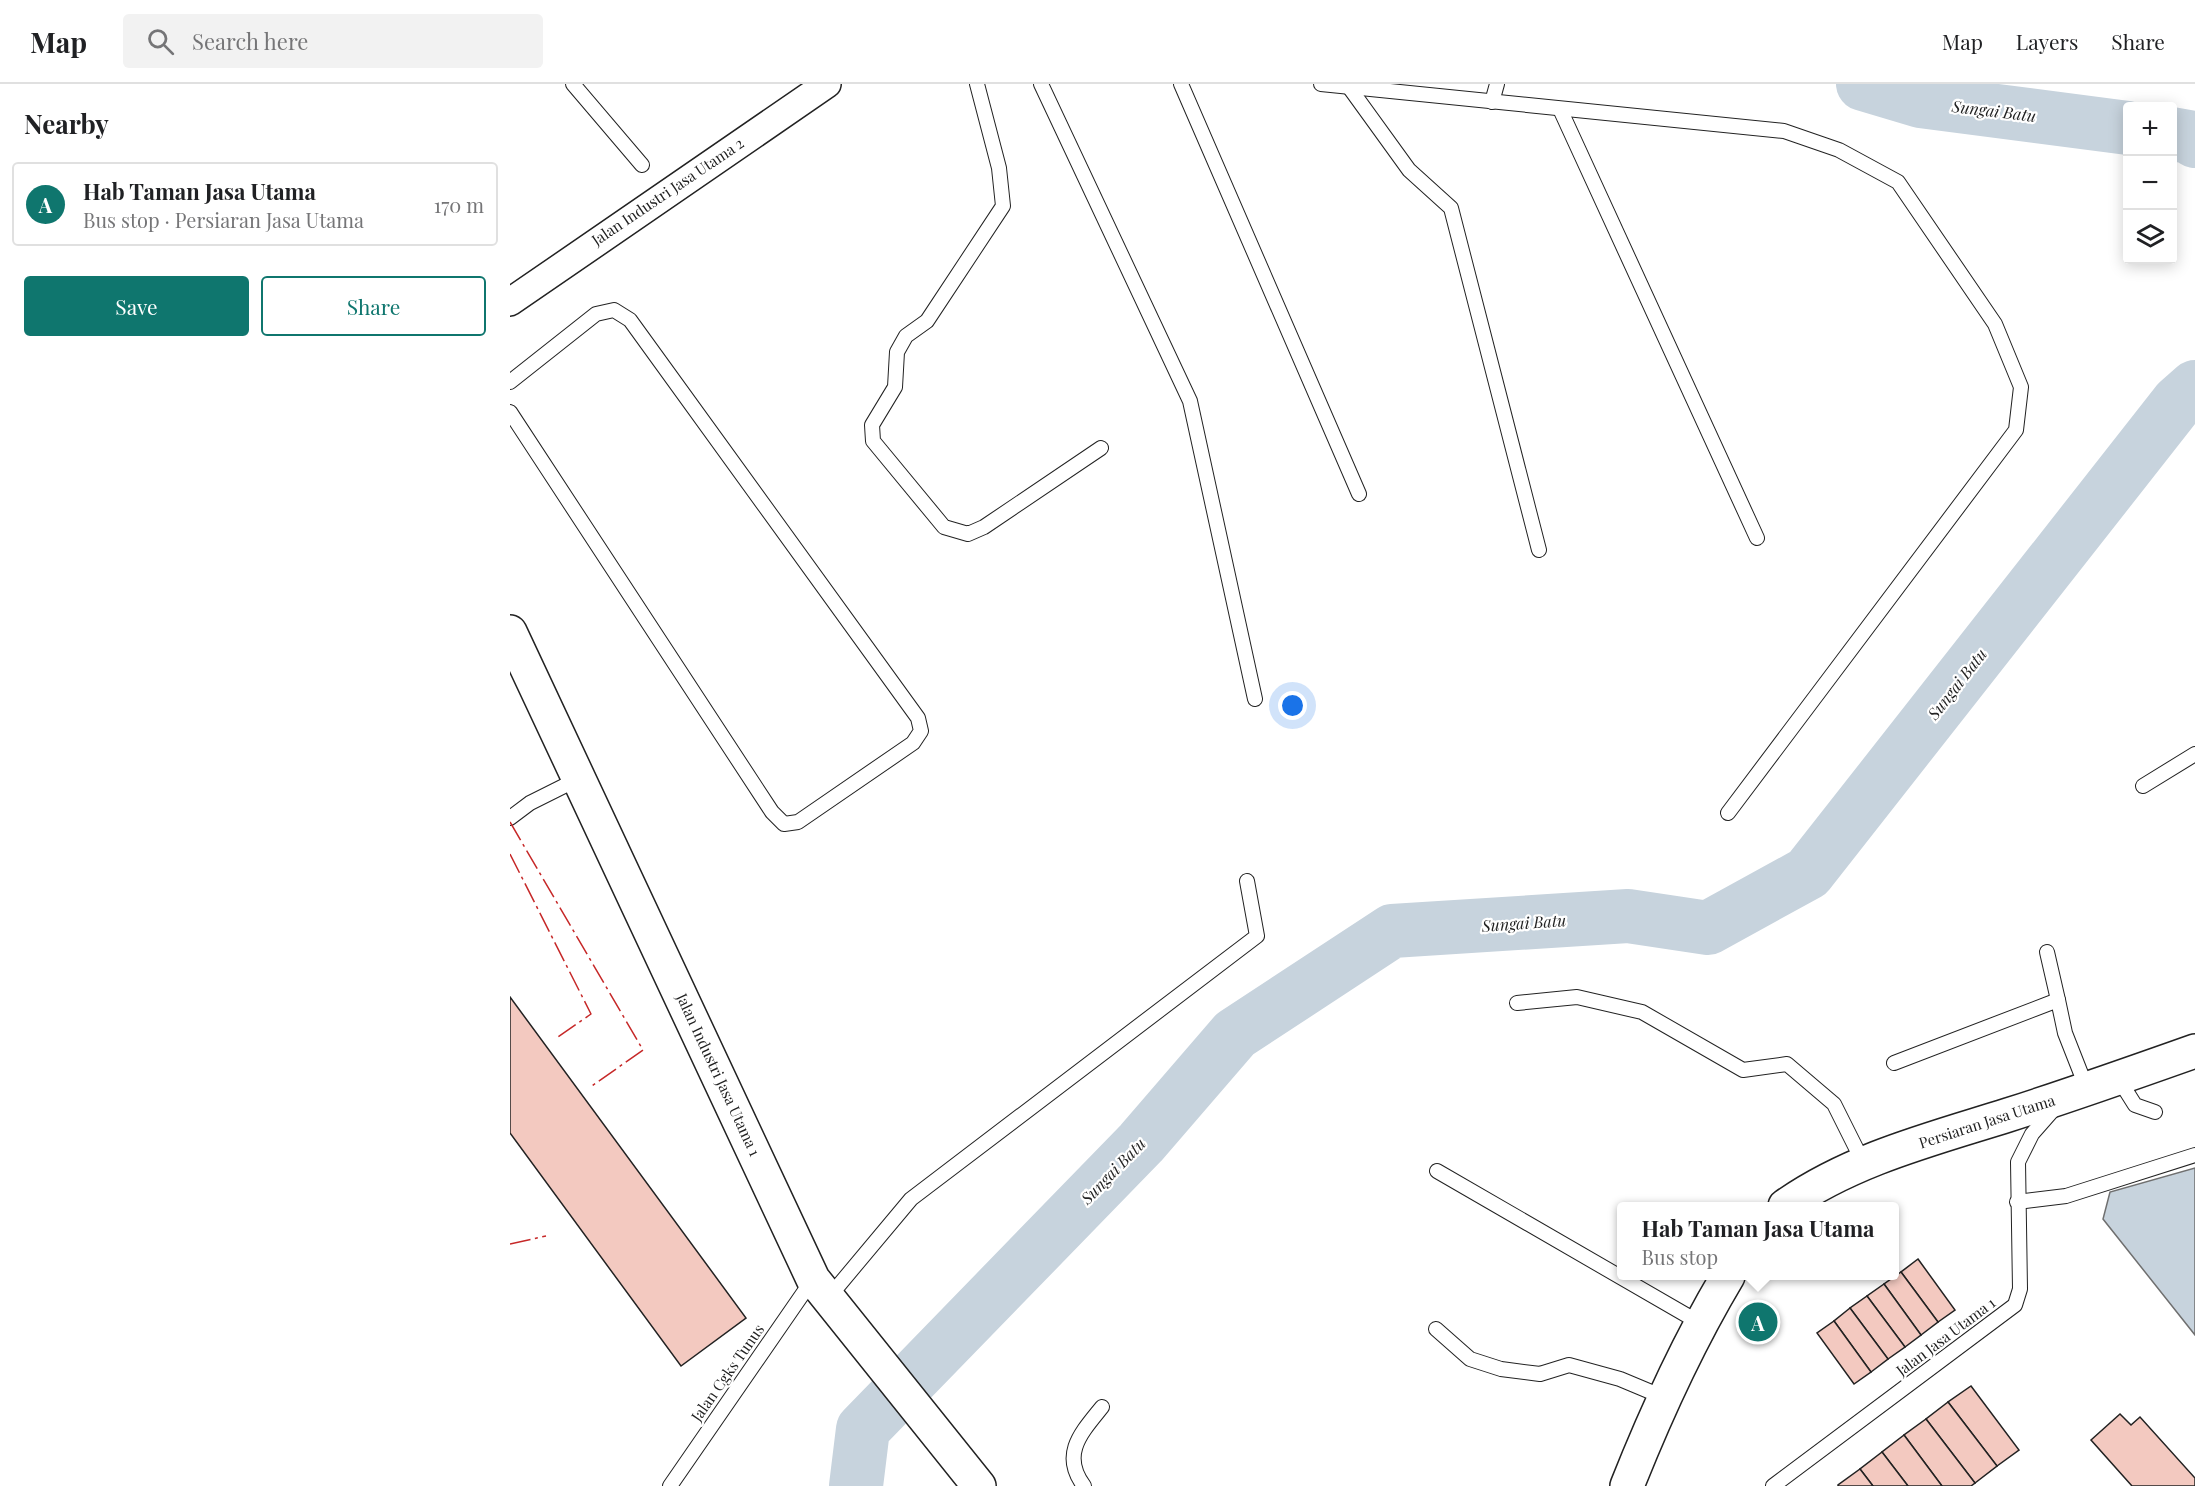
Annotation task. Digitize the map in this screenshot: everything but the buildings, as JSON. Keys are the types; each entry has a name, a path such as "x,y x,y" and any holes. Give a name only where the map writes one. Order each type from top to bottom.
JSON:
{"street":[{"name":"Jalan Industri Jasa Utama 2","path":"510,302 827,84"},
{"name":"Jalan Industri Jasa Utama 1","path":"510,632 820,1288 979,1486"},
{"name":"Persiaran Jasa Utama","path":"1791,1202 1881,1155 2076,1093 2195,1051"},
{"path":"1627,1486 1663,1397 1700,1323 1725,1280"}],"lane":[{"path":"573,84 642,165"},
{"path":"977,84 999,168 1003,206 927,321 906,336 897,352 895,387 872,425 873,441 944,527 968,534 984,527 1101,448"},
{"path":"1041,84 1191,401 1255,699"},
{"path":"1181,84 1359,494"},
{"path":"1321,84 1785,131 1839,150 1898,182 1995,324 2021,387 2016,430 1728,813"},
{"path":"1492,102 1497,84"},
{"path":"1349,87 1409,170 1451,208 1539,550"},
{"path":"1560,109 1757,538"},
{"path":"510,382 596,314 614,310 630,320 918,718 921,731 913,743 798,822 784,824 772,812 510,412"},
{"path":"2143,786 2195,754"},
{"path":"510,818 530,803 580,778"},
{"name":"Jalan Cgks Tunus","path":"670,1486 820,1288 911,1199 1257,936 1247,881"},
{"path":"2047,952 2076,1093"},
{"path":"1517,1003 1577,998 1642,1012 1743,1070 1787,1064 1834,1104 1864,1164"},
{"path":"1894,1063 2058,1000"},
{"path":"2118,1078 2135,1105 2155,1112"},
{"name":"Jalan Jasa Utama 1","path":"1773,1486 2015,1305 2020,1289 2018,1162 2032,1134 2076,1093"},
{"path":"2017,1202 2066,1196 2195,1155"},
{"path":"1437,1171 1617,1275"},
{"path":"1626,1280 1700,1323"},
{"path":"1436,1329 1470,1359 1501,1369 1540,1374 1569,1365 1620,1378 1663,1397"},
{"path":"1084,1486 1073,1462 1076,1440 1102,1407"}],"shaded area":[{"path":"2195,1168 2195,1335 2103,1219 2110,1192"}],"waterway":[{"name":"Sungai Batu","path":"1863,84 1920,101 2123,127"},
{"name":"Sungai Batu","path":"2177,135 2189,137 2195,141"},
{"name":"Sungai Batu","path":"856,1486 863,1429 1141,1143 1235,1034 1392,931 1628,916 1708,928 1808,873 2178,402 2195,387"}],"power":[{"path":"510,822 643,1050 589,1088"},
{"path":"510,854 591,1014 555,1039"},
{"path":"510,1244 546,1236"}],"place":[{"name":"Hab Taman Jasa Utama","path":"1758,1322"}]}
